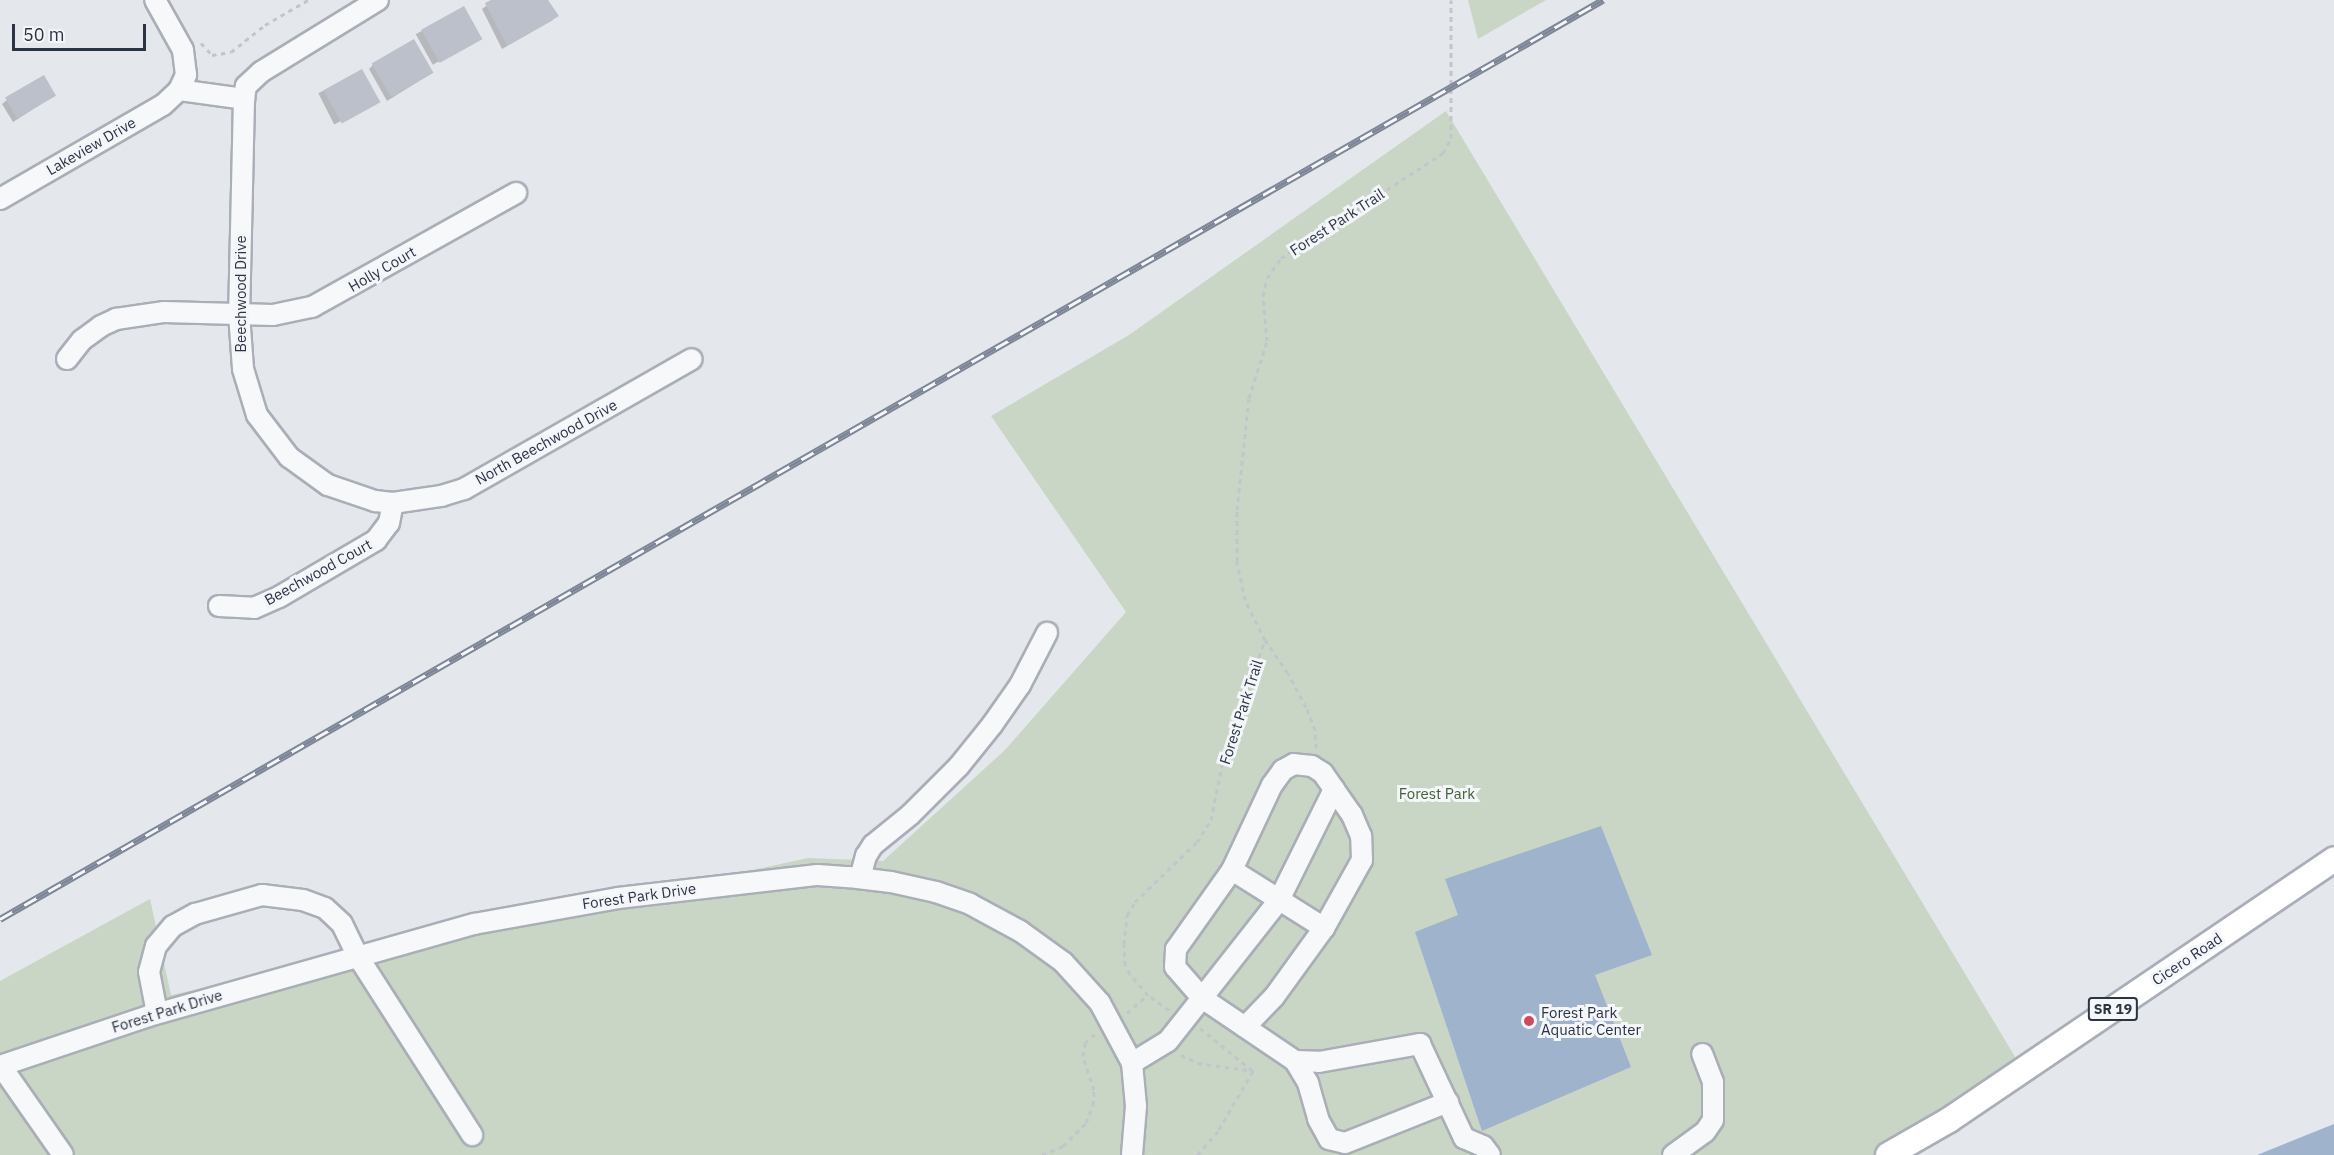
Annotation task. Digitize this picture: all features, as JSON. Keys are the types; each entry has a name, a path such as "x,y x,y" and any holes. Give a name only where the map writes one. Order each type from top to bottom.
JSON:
{"main road":[{"name":"Cicero Road","path":"1888,1155 1955,1117 2334,859"}],"street":[{"path":"155,0 183,50 186,75 179,90 244,99 246,86 261,72 378,0"},
{"name":"Lakeview Drive","path":"0,199 163,105 179,90"},
{"name":"Beechwood Drive","path":"244,99 239,314 246,387 266,429 289,457 315,477 344,492 393,503"},
{"name":"Holly Court","path":"67,359 82,340 101,326 116,319 164,312 273,315 312,307 516,193"},
{"name":"North Beechwood Drive","path":"393,503 419,501 464,489 692,359"},
{"name":"Beechwood Court","path":"219,606 254,608 279,597 376,540 389,523 393,503"},
{"path":"860,878 866,856 873,845 918,807 959,766 992,725 1020,685 1047,633"},
{"path":"1245,1027 1274,997 1324,928 1362,860 1361,836 1352,815 1323,773 1312,766 1294,764 1283,770 1272,785 1232,870 1176,949 1173,959 1175,967 1202,998 1295,1061 1308,1083 1318,1119 1329,1139 1345,1143 1448,1102"},
{"path":"1132,1063 1168,1041 1279,900 1334,789"},
{"path":"1232,870 1324,928"},
{"name":"Forest Park Drive","path":"1,1066 157,1013 474,924 618,898 818,875 860,878 936,892 996,917 1063,962 1100,1003 1132,1063 1136,1106 1132,1155"},
{"path":"157,1013 149,972 156,946 173,926 195,914 261,895 303,900 325,908 337,919 357,955 472,1135"},
{"path":"1295,1061 1319,1062 1420,1044 1464,1138 1483,1146 1490,1155"},
{"path":"1672,1155 1705,1132 1713,1120 1713,1082 1702,1054"},
{"path":"1,1066 63,1155"}],"path":[{"path":"212,55 231,52 265,25 308,0"},
{"name":"Forest Park Trail","path":"1315,755 1315,730 1306,707 1288,673 1265,640 1245,600 1237,561 1236,534 1249,398 1267,342 1263,296 1267,278 1281,258 1443,153 1451,138 1451,0"},
{"name":"Forest Park Trail","path":"1252,1071 1198,1027 1185,1021 1149,995 1125,965 1124,944 1127,915 1135,902 1197,842 1211,820 1226,750 1265,640"},
{"path":"1042,1155 1063,1146 1086,1123 1093,1105 1094,1090 1083,1056 1085,1043 1149,995"},
{"path":"1168,1041 1176,1053 1198,1064 1252,1071 1218,1131 1197,1155"}],"green space":[{"path":"1468,0 1546,0 1478,39"},
{"name":"Forest Park","path":"1446,111 2023,1070 1882,1155 0,1155 0,981 150,899 171,995 808,858 883,861 1005,750 1126,612 991,416 1129,335"}],"water":[{"name":"Forest Park Aquatic Center","path":"1601,826 1652,955 1595,975 1631,1067 1482,1131 1415,932 1458,915 1445,879"},
{"path":"2334,1124 2334,1155 2257,1155"}],"building":[{"path":"491,0 548,0 559,16 507,46 485,3"},
{"path":"464,6 482,39 440,63 421,30"},
{"path":"414,39 434,73 391,97 372,64"},
{"path":"362,69 380,102 342,124 324,90"},
{"path":"44,75 56,96 17,118 5,98"}],"railway":[{"path":"0,919 1603,0"}],"place":[{"name":"Forest Park Aquatic Center","path":"1529,1021"}]}
